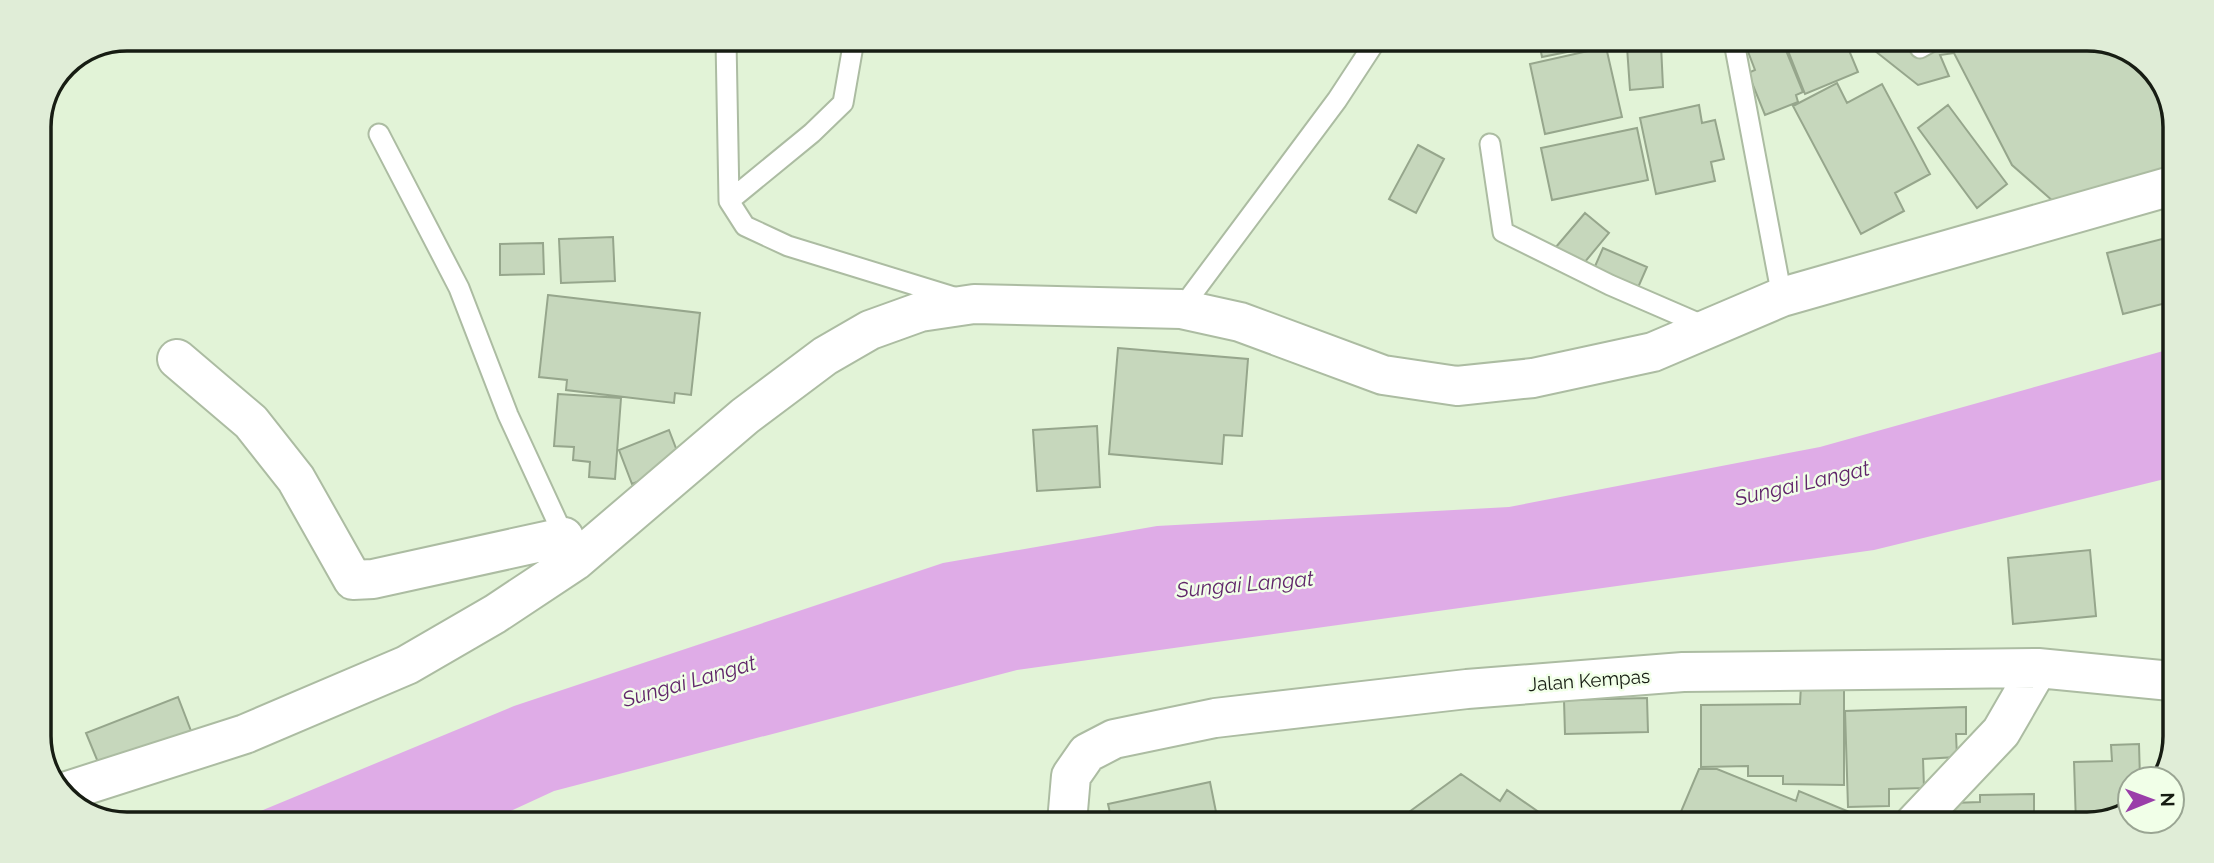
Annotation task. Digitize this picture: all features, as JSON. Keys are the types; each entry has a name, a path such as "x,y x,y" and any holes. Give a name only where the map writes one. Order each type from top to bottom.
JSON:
{"street":[{"path":"73,789 245,734 407,664 495,614 570,549 825,356 870,330 908,316 974,304 1181,309 1240,322 1383,375 1457,386 1533,378 1653,352 1782,297 2163,188"},
{"path":"177,359 251,422 296,479 353,580 570,549"},
{"path":"1925,812 2001,733 2038,668"},
{"name":"Jalan Kempas","path":"1068,812 1071,776 1087,753 1114,739 1215,718 1467,689 1684,672 2038,668 2163,680"}],"lane":[{"path":"726,51 729,201 745,226 788,246 974,304"},
{"path":"729,201 813,133 843,103 852,51"},
{"path":"1181,309 1337,100 1369,51"},
{"path":"1736,51 1782,297"},
{"path":"379,134 459,288 508,415 570,549"},
{"path":"1490,144 1503,232 1610,285 1710,329"}],"water":[{"name":"Sungai Langat","path":"2163,351 2163,479 1874,550 1017,670 554,791 508,812 258,812 514,706 943,563 1157,526 1509,507 1820,447"}],"building":[{"path":"1541,51 1572,51 1542,57"},
{"path":"1588,51 1607,51 1622,117 1545,134 1530,64"},
{"path":"1627,51 1661,51 1663,87 1630,90"},
{"path":"1748,51 1786,51 1803,92 1796,95 1798,102 1765,115 1748,73 1755,70"},
{"path":"1788,51 1849,51 1858,72 1805,94"},
{"path":"1875,51 2097,51 2112,55 2141,73 2159,102 2163,122 2163,183 2063,210 2012,165 1954,53 1940,55 1949,76 1918,85"},
{"path":"1837,83 1847,103 1882,84 1930,174 1895,193 1904,211 1861,234 1793,106"},
{"path":"1699,105 1702,123 1715,120 1724,159 1711,162 1715,181 1656,194 1640,118"},
{"path":"1948,105 2007,184 1977,208 1918,128"},
{"path":"1637,128 1648,180 1552,200 1541,148"},
{"path":"1418,145 1444,159 1416,213 1389,199"},
{"path":"1585,213 1609,233 1574,275 1550,254"},
{"path":"613,237 615,281 561,283 559,239"},
{"path":"2163,239 2163,304 2123,314 2107,253"},
{"path":"543,243 544,274 500,275 500,244"},
{"path":"1603,248 1647,267 1633,299 1589,280"},
{"path":"548,295 700,313 691,395 675,393 674,403 566,390 567,380 539,377"},
{"path":"1118,348 1248,359 1242,436 1224,435 1222,464 1109,454"},
{"path":"558,394 621,398 615,479 589,477 590,462 573,460 574,447 554,446"},
{"path":"1097,426 1100,487 1037,491 1033,430"},
{"path":"669,430 682,464 632,484 619,450"},
{"path":"2090,550 2096,616 2013,624 2008,558"},
{"path":"1801,685 1844,685 1844,785 1783,784 1783,776 1748,776 1748,766 1701,767 1701,705 1800,704"},
{"path":"178,697 191,731 100,767 86,733"},
{"path":"1647,698 1648,732 1565,734 1564,700"},
{"path":"1966,707 1966,734 1956,734 1957,757 1923,759 1924,788 1889,789 1889,806 1848,807 1845,711"},
{"path":"2139,744 2140,765 2116,765 2116,806 2102,811 2076,812 2074,762 2112,761 2111,745"},
{"path":"1699,769 1717,769 1796,801 1799,791 1850,812 1681,812"},
{"path":"1461,774 1500,801 1507,790 1539,812 1409,812"},
{"path":"1210,782 1216,812 1110,812 1108,804"},
{"path":"2034,794 2034,812 1952,812 1952,803 1980,802 1980,795"}]}
